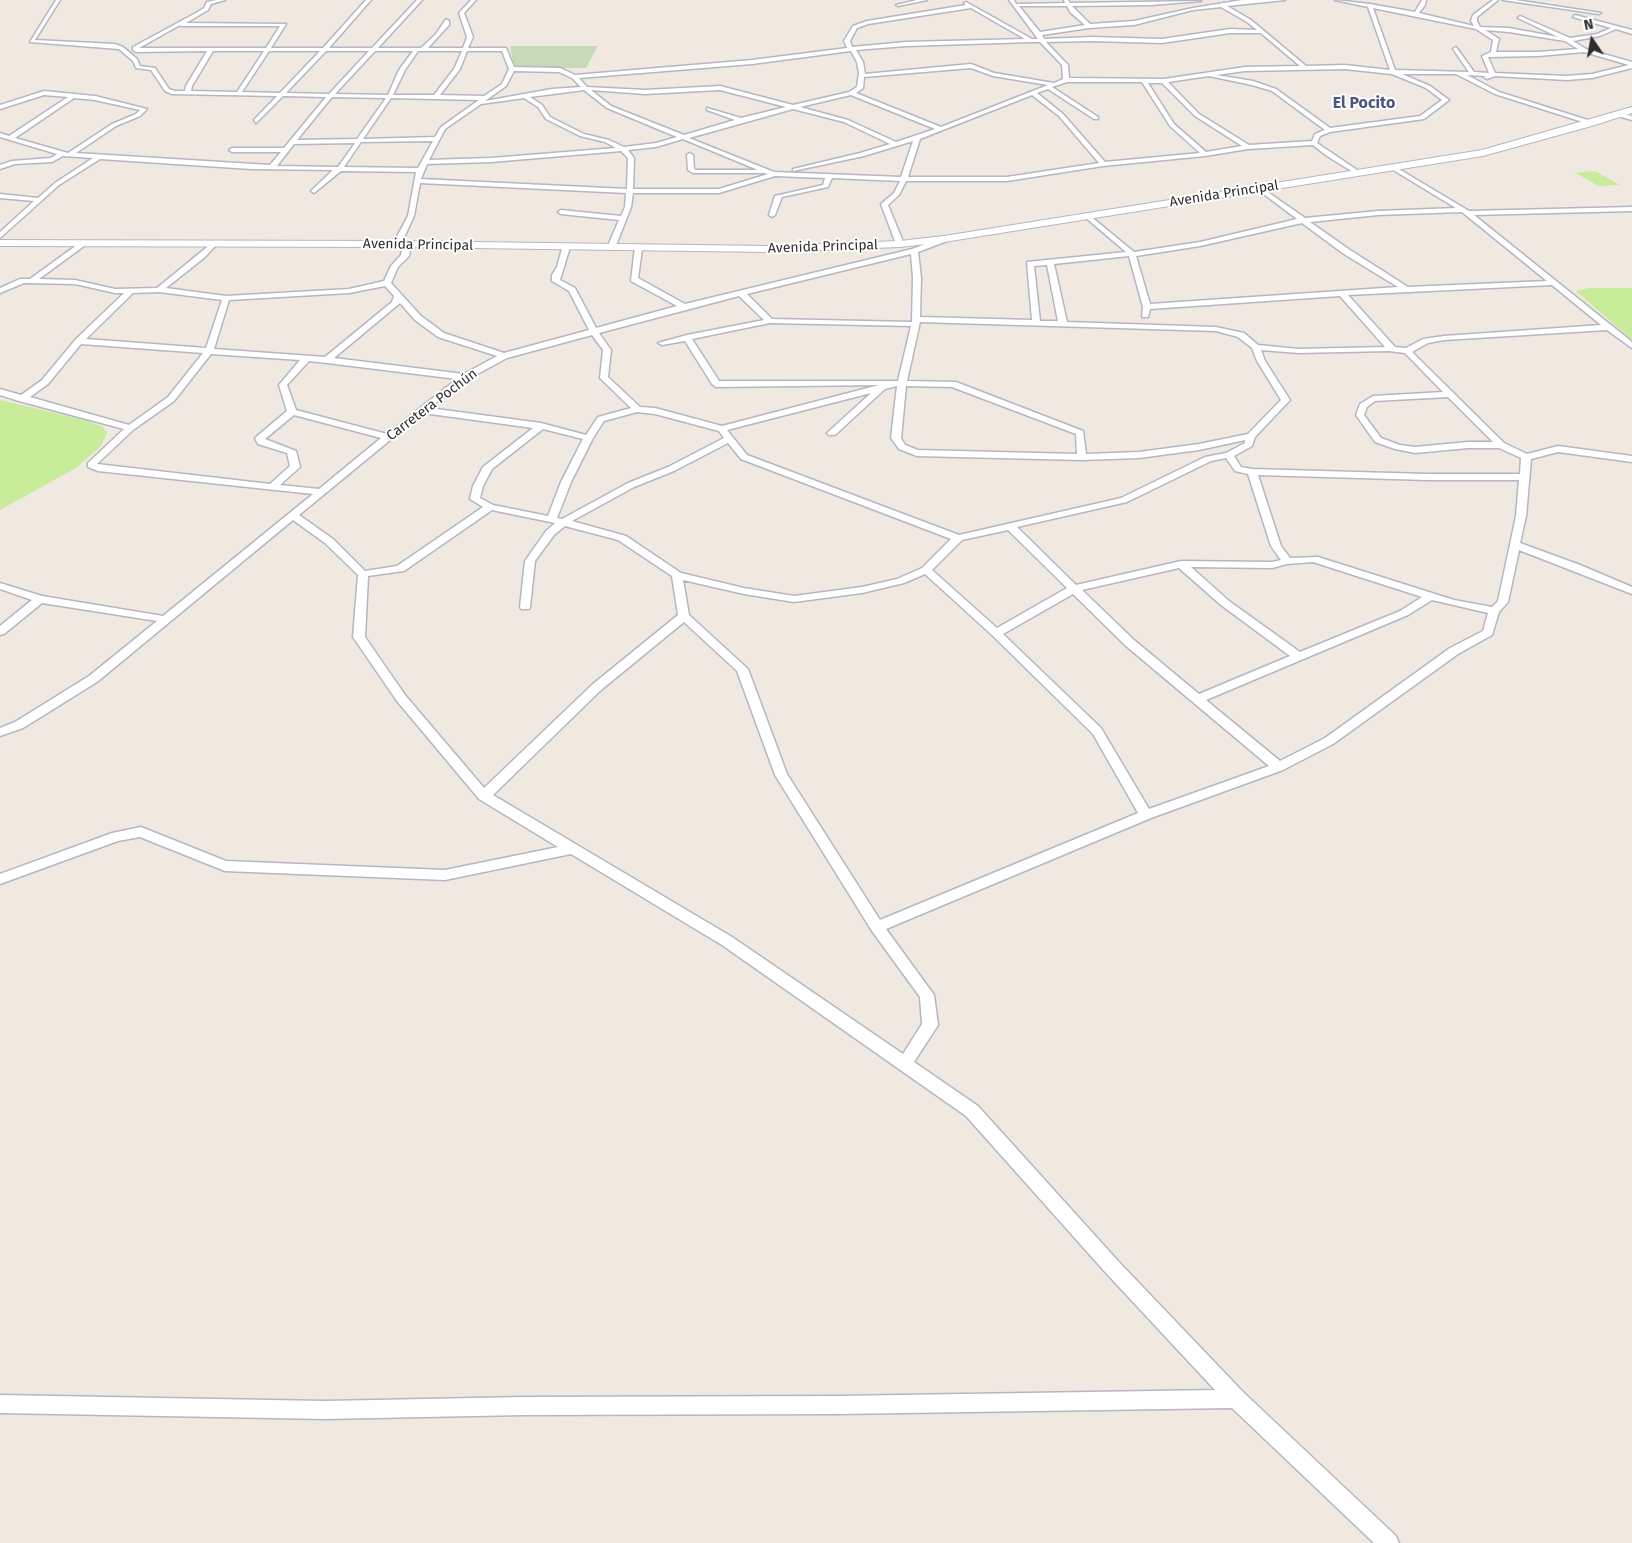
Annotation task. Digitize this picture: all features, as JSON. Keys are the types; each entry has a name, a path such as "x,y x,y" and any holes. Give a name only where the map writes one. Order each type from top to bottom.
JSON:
{"main road":[{"name":"Avenida Principal","path":"0,243 402,245 638,249 769,249 900,244 944,239 1483,152 1592,123 1632,110"}],"street":[{"path":"58,0 32,41 115,46 121,48 135,60 138,67 153,69 167,90 174,93 488,98"},
{"path":"223,0 209,3 206,8 136,47 136,50 504,48 512,70 504,85 488,98 447,124 420,170 412,212 402,245 405,256 395,266 388,284"},
{"path":"256,121 352,21 369,0"},
{"path":"272,167 331,95 372,49 420,0"},
{"path":"436,97 457,69 470,37 461,13 474,0"},
{"path":"898,5 925,0"},
{"path":"960,0 1033,42"},
{"path":"1013,2 1151,4 1202,0 1224,5 1249,21 1305,68"},
{"path":"1039,34 1089,26 1134,23 1192,8 1243,2 1283,0"},
{"path":"1337,0 1416,14 1478,28 1509,30 1570,40 1598,36 1614,28"},
{"path":"1416,14 1423,5 1424,0"},
{"path":"1493,75 1486,56 1493,53 1496,39 1478,28 1474,21 1475,16 1491,6 1496,0"},
{"path":"1505,0 1599,13"},
{"path":"1541,4 1554,0"},
{"path":"1013,2 1039,34 1042,41 1065,64 1066,80"},
{"path":"1067,2 1072,11 1089,26"},
{"path":"1509,30 1532,3"},
{"path":"1314,143 1318,135 1329,130 1422,118 1446,100 1428,87 1393,72 1370,5"},
{"path":"424,162 491,160 656,145 793,106 851,93 860,88 861,76 861,66 847,41 855,27 867,23 972,6"},
{"path":"1562,9 1576,16 1632,32"},
{"path":"1520,17 1537,23 1570,40 1584,50 1632,65"},
{"path":"314,191 340,168 390,96 402,70 420,49 438,35 446,25 446,21"},
{"path":"178,24 284,25 239,93"},
{"path":"574,78 752,62 906,44 1092,39 1162,41 1230,31 1260,32"},
{"path":"1456,49 1472,74"},
{"path":"188,93 189,86 211,50"},
{"path":"1489,54 1538,54 1584,50"},
{"path":"417,181 630,191 719,191 771,173 838,161 897,145 1066,80 1164,81 1245,69 1345,67 1393,72 1457,72 1567,78 1592,76 1632,65"},
{"path":"861,76 971,66 993,74 1051,86 1096,118"},
{"path":"512,70 558,70 574,78 609,107 771,173"},
{"path":"1457,72 1497,93 1592,123"},
{"path":"1204,75 1274,90 1329,130"},
{"path":"1477,82 1493,75"},
{"path":"1144,81 1172,125 1205,154"},
{"path":"1164,81 1197,115 1248,147"},
{"path":"478,104 584,88 643,92 720,88 846,121 897,145"},
{"path":"851,93 940,129"},
{"path":"1033,93 1061,115 1103,164"},
{"path":"0,107 35,94 52,94 115,102 144,109 138,114 114,125 70,154"},
{"path":"10,138 73,96"},
{"path":"525,96 540,106 548,118 582,135 607,141 623,149 631,158 628,207 611,248"},
{"path":"709,109 741,120"},
{"path":"1620,115 1632,118"},
{"path":"0,135 62,154 177,163 420,170"},
{"path":"900,244 884,204 896,195 904,179 917,138"},
{"path":"293,142 436,140"},
{"path":"690,155 691,170 695,172 771,173 904,179 1007,179 1103,164 1205,154 1248,147 1314,143 1328,155 1358,172"},
{"path":"232,150 286,150"},
{"path":"0,167 14,162 52,160 62,154"},
{"path":"0,236 57,184 100,156"},
{"path":"1392,167 1466,211 1632,346"},
{"path":"772,215 777,197 826,186 829,176"},
{"path":"1259,188 1347,252 1406,289"},
{"path":"0,196 41,200"},
{"path":"1036,323 1030,264 1132,254 1200,244 1304,220 1378,212 1632,209"},
{"path":"561,212 623,218"},
{"path":"1087,216 1132,254 1147,307 1144,326"},
{"name":"Carretera Pochún","path":"0,732 20,724 94,680 164,619 294,516 421,410 465,377 504,356 592,330 914,251 944,239"},
{"path":"32,281 81,244"},
{"path":"159,290 202,256 212,245"},
{"path":"566,247 561,267 556,275 556,281 572,290 592,330 607,350 604,378 637,410"},
{"path":"638,249 634,279 684,307"},
{"path":"914,251 917,278 916,322 902,382 896,438 902,447 917,454 1082,457 1139,455 1199,447 1251,436"},
{"path":"1050,262 1063,324"},
{"path":"0,291 23,281 75,282 115,291 159,290 226,298 348,291 388,284"},
{"path":"1147,307 1406,289 1554,283"},
{"path":"388,284 418,318 441,335 504,356"},
{"path":"22,399 45,382 80,341 131,291"},
{"path":"742,294 770,321"},
{"path":"1343,294 1392,349"},
{"path":"327,360 396,303 398,296"},
{"path":"226,298 209,351 171,399 130,428 91,465 98,468 321,492"},
{"path":"541,426 488,467 478,486 475,499 490,507 563,522 622,538 677,575 696,581 794,599 891,584 926,570 958,538 1124,500 1208,459 1229,455 1249,444 1251,436 1286,400 1261,361 1256,347 1241,335 1216,329 1036,323 770,321 662,343"},
{"path":"1256,347 1299,351 1392,349 1407,351 1426,341 1444,338 1609,327"},
{"path":"687,337 716,384 902,382 953,384 1080,433 1082,457"},
{"path":"80,341 327,360 465,377"},
{"path":"1407,351 1501,445 1526,457 1558,449 1632,459"},
{"path":"292,412 283,385 306,359"},
{"path":"551,520 566,482 588,438 601,419 637,410 655,411 722,429 902,382"},
{"path":"832,433 883,387"},
{"path":"0,392 130,428"},
{"path":"1450,394 1373,399 1363,406 1360,415 1378,440 1398,447 1415,450 1468,445 1501,445"},
{"path":"421,410 541,426 588,438"},
{"path":"292,412 389,437"},
{"path":"273,486 295,467 291,451 261,442 260,438 292,412"},
{"path":"722,429 744,457 958,538"},
{"path":"525,607 530,561 550,533 563,522 630,485 671,469 728,439"},
{"path":"1229,455 1238,468 1252,472 1427,477 1524,477"},
{"path":"877,927 1146,815 1279,767 1329,741 1454,651 1488,633 1494,611 1503,602 1521,516 1526,457"},
{"path":"1252,472 1276,546 1287,562"},
{"path":"363,574 400,569 490,507"},
{"path":"294,516 330,541 363,574 359,637 401,698 484,796 727,941 972,1110 1105,1260 1236,1399 1389,1543"},
{"path":"1010,526 1130,643 1279,767"},
{"path":"1515,545 1632,591"},
{"path":"996,633 1075,588 1181,564 1272,565 1314,559 1452,603 1494,611"},
{"path":"1181,564 1224,604 1300,658"},
{"path":"926,570 996,633 1096,731 1146,815"},
{"path":"677,575 684,616 742,669 781,775 877,927 927,995 930,1025 906,1064"},
{"path":"0,586 40,599 164,619"},
{"path":"1198,699 1404,613 1431,596"},
{"path":"0,632 40,599"},
{"path":"484,796 597,687 684,616"},
{"path":"0,880 117,836 141,832 225,866 445,875 571,849"},
{"path":"0,1404 325,1410 524,1406 838,1405 1236,1399"}],"green space":[{"path":"510,46 598,46 586,68 514,68"},
{"path":"1595,171 1620,185 1599,186 1575,173"},
{"path":"1589,288 1632,288 1632,340 1576,291"},
{"path":"0,400 85,420 103,427 107,433 101,446 76,468 0,510"}],"district":[{"name":"El Pocito","path":"1364,104"}]}
